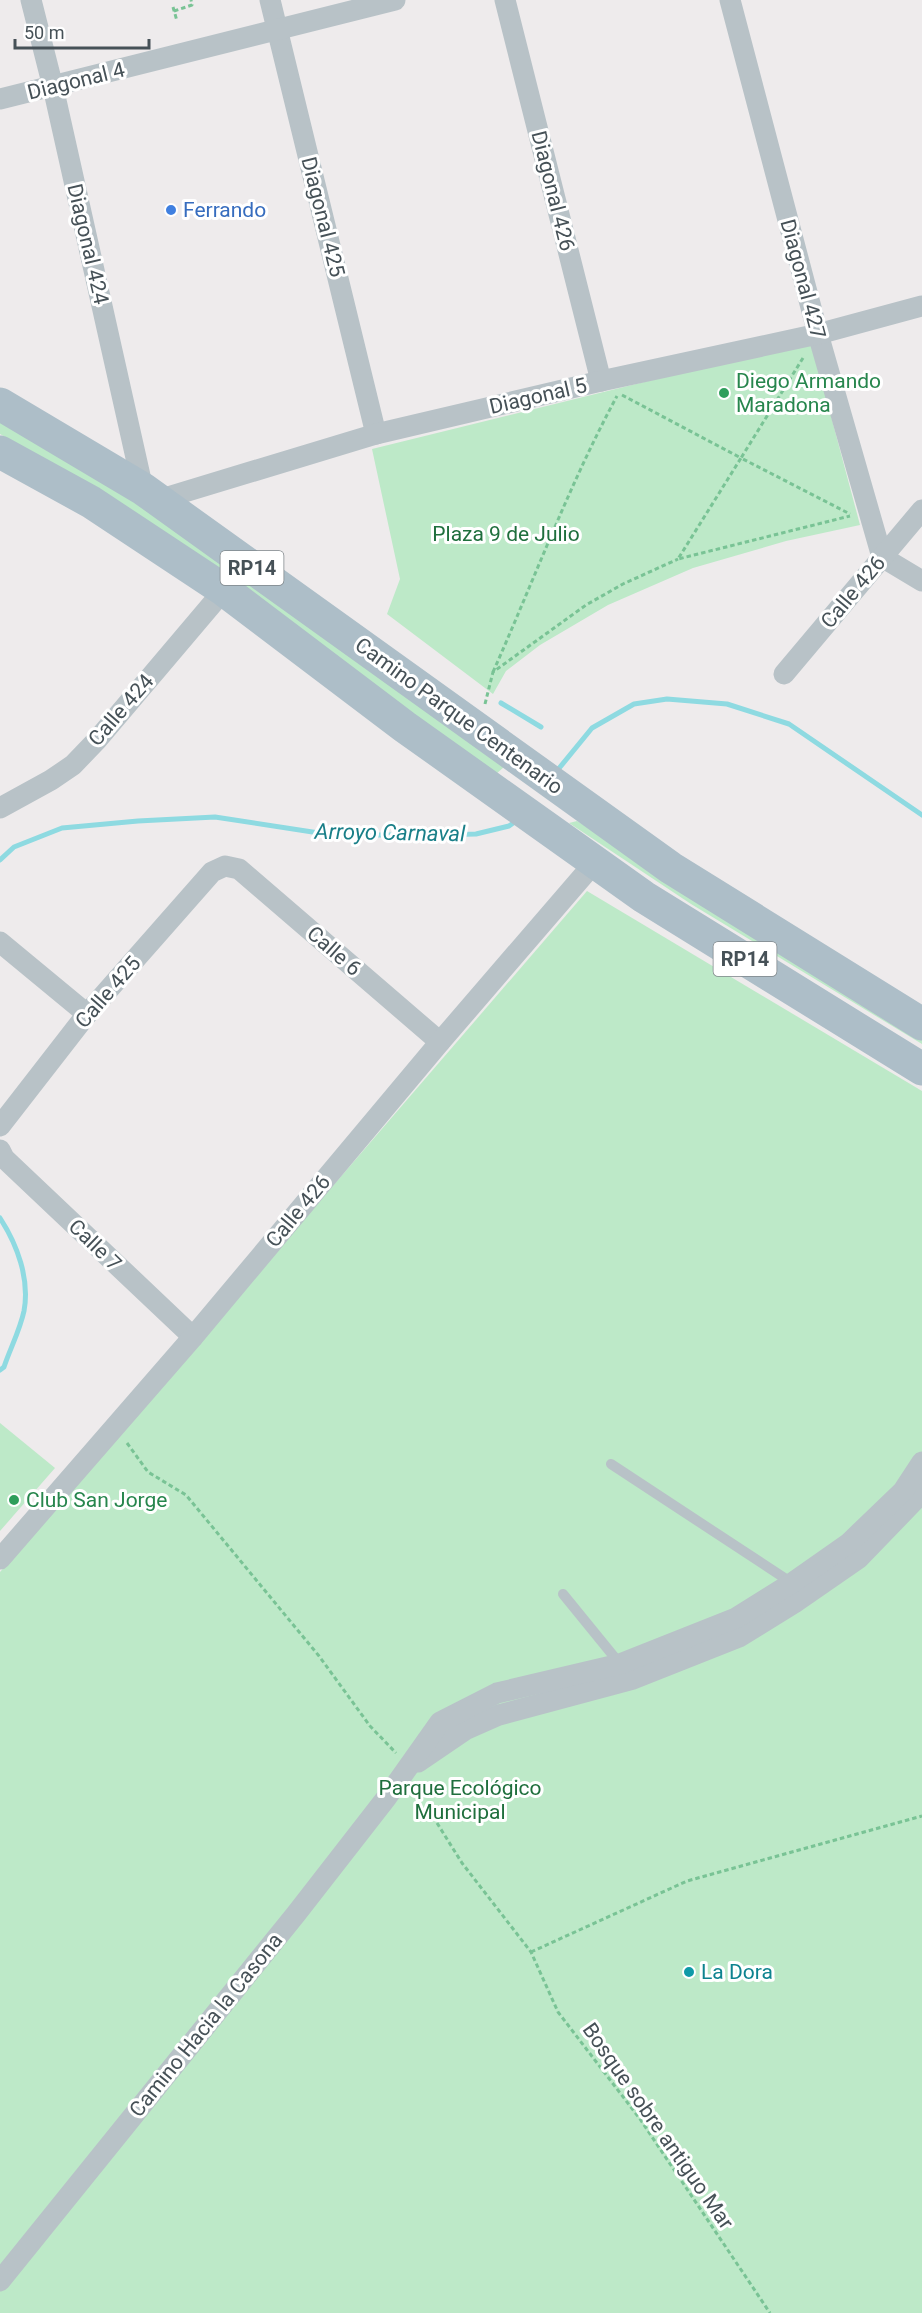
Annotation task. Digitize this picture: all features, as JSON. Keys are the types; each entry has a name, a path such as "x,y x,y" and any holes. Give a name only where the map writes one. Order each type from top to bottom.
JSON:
{"main road":[{"name":"Camino Parque Centenario","path":"0,404 150,494 671,868 922,1024"},
{"name":"Camino Parque Centenario","path":"0,452 91,502 224,590 405,727 644,897 922,1069"}],"street":[{"name":"Diagonal 424","path":"31,0 150,494"},
{"name":"Diagonal 425","path":"270,0 376,434"},
{"name":"Diagonal 4","path":"0,99 395,0"},
{"name":"Diagonal 426","path":"505,0 602,381"},
{"name":"Diagonal 427","path":"730,0 813,341 882,557"},
{"name":"Diagonal 5","path":"150,494 376,434 602,381 813,341 922,306"},
{"name":"Calle 426","path":"784,674 922,510"},
{"path":"882,557 922,581"},
{"name":"Calle 424","path":"0,808 73,765 97,740 224,590"},
{"name":"Calle 426","path":"0,1559 193,1337 440,1042 582,853"},
{"name":"Calle 6","path":"225,866 239,869 440,1042"},
{"name":"Calle 425","path":"0,1126 87,1014 212,872 225,866"},
{"path":"0,942 87,1014"},
{"name":"Calle 7","path":"0,1150 4,1158 193,1337"},
{"name":"Camino Hacia la Casona","path":"0,2281 289,1923 410,1767 440,1722 497,1693 631,1666 790,1591 849,1544 921,1474"}],"lane":[{"path":"611,1464 790,1591"},
{"path":"563,1594 631,1666"}],"path":[{"path":"177,21 173,9 192,5 191,0"},
{"path":"678,559 813,341"},
{"path":"488,737 493,672 564,505 599,431 619,394 630,391"},
{"path":"619,394 853,516"},
{"path":"850,504 853,516"},
{"path":"493,672 586,605 623,584 678,559 853,516"},
{"path":"113,1429 132,1448 148,1472 186,1495 291,1620 370,1726 410,1767"},
{"path":"531,1952 687,1881 922,1816"},
{"name":"Bosque sobre antiguo Mar","path":"437,1823 462,1863 531,1952 558,2012 646,2128 770,2313"}],"green space":[{"name":"Plaza 9 de Julio","path":"811,341 860,525 786,541 693,568 608,605 540,645 506,671 493,694 387,614 400,579 372,449"},
{"path":"0,419 126,489 504,767 496,774 82,480 0,434"},
{"path":"577,821 922,1032 922,1044 691,904 569,823"},
{"name":"Parque Ecológico Municipal","path":"587,891 922,1091 922,2313 0,2313 0,1572"},
{"name":"Club San Jorge","path":"0,1423 55,1468 0,1531"}],"waterway":[{"name":"Arroyo Carnaval","path":"556,772 592,728 634,704 667,699 727,704 789,724 922,815"},
{"path":"501,703 541,727"},
{"name":"Arroyo Carnaval","path":"0,860 14,847 62,828 138,821 215,817 332,835 476,834 509,826 516,821"},
{"name":"Arroyo Carnaval","path":"0,1218 17,1250 25,1287 24,1311 20,1325 4,1367 0,1370"}],"place":[{"name":"Ferrando","path":"171,210"},
{"name":"Diego Armando Maradona","path":"724,393"},
{"name":"Club San Jorge","path":"14,1500"},
{"name":"La Dora","path":"689,1972"}]}
